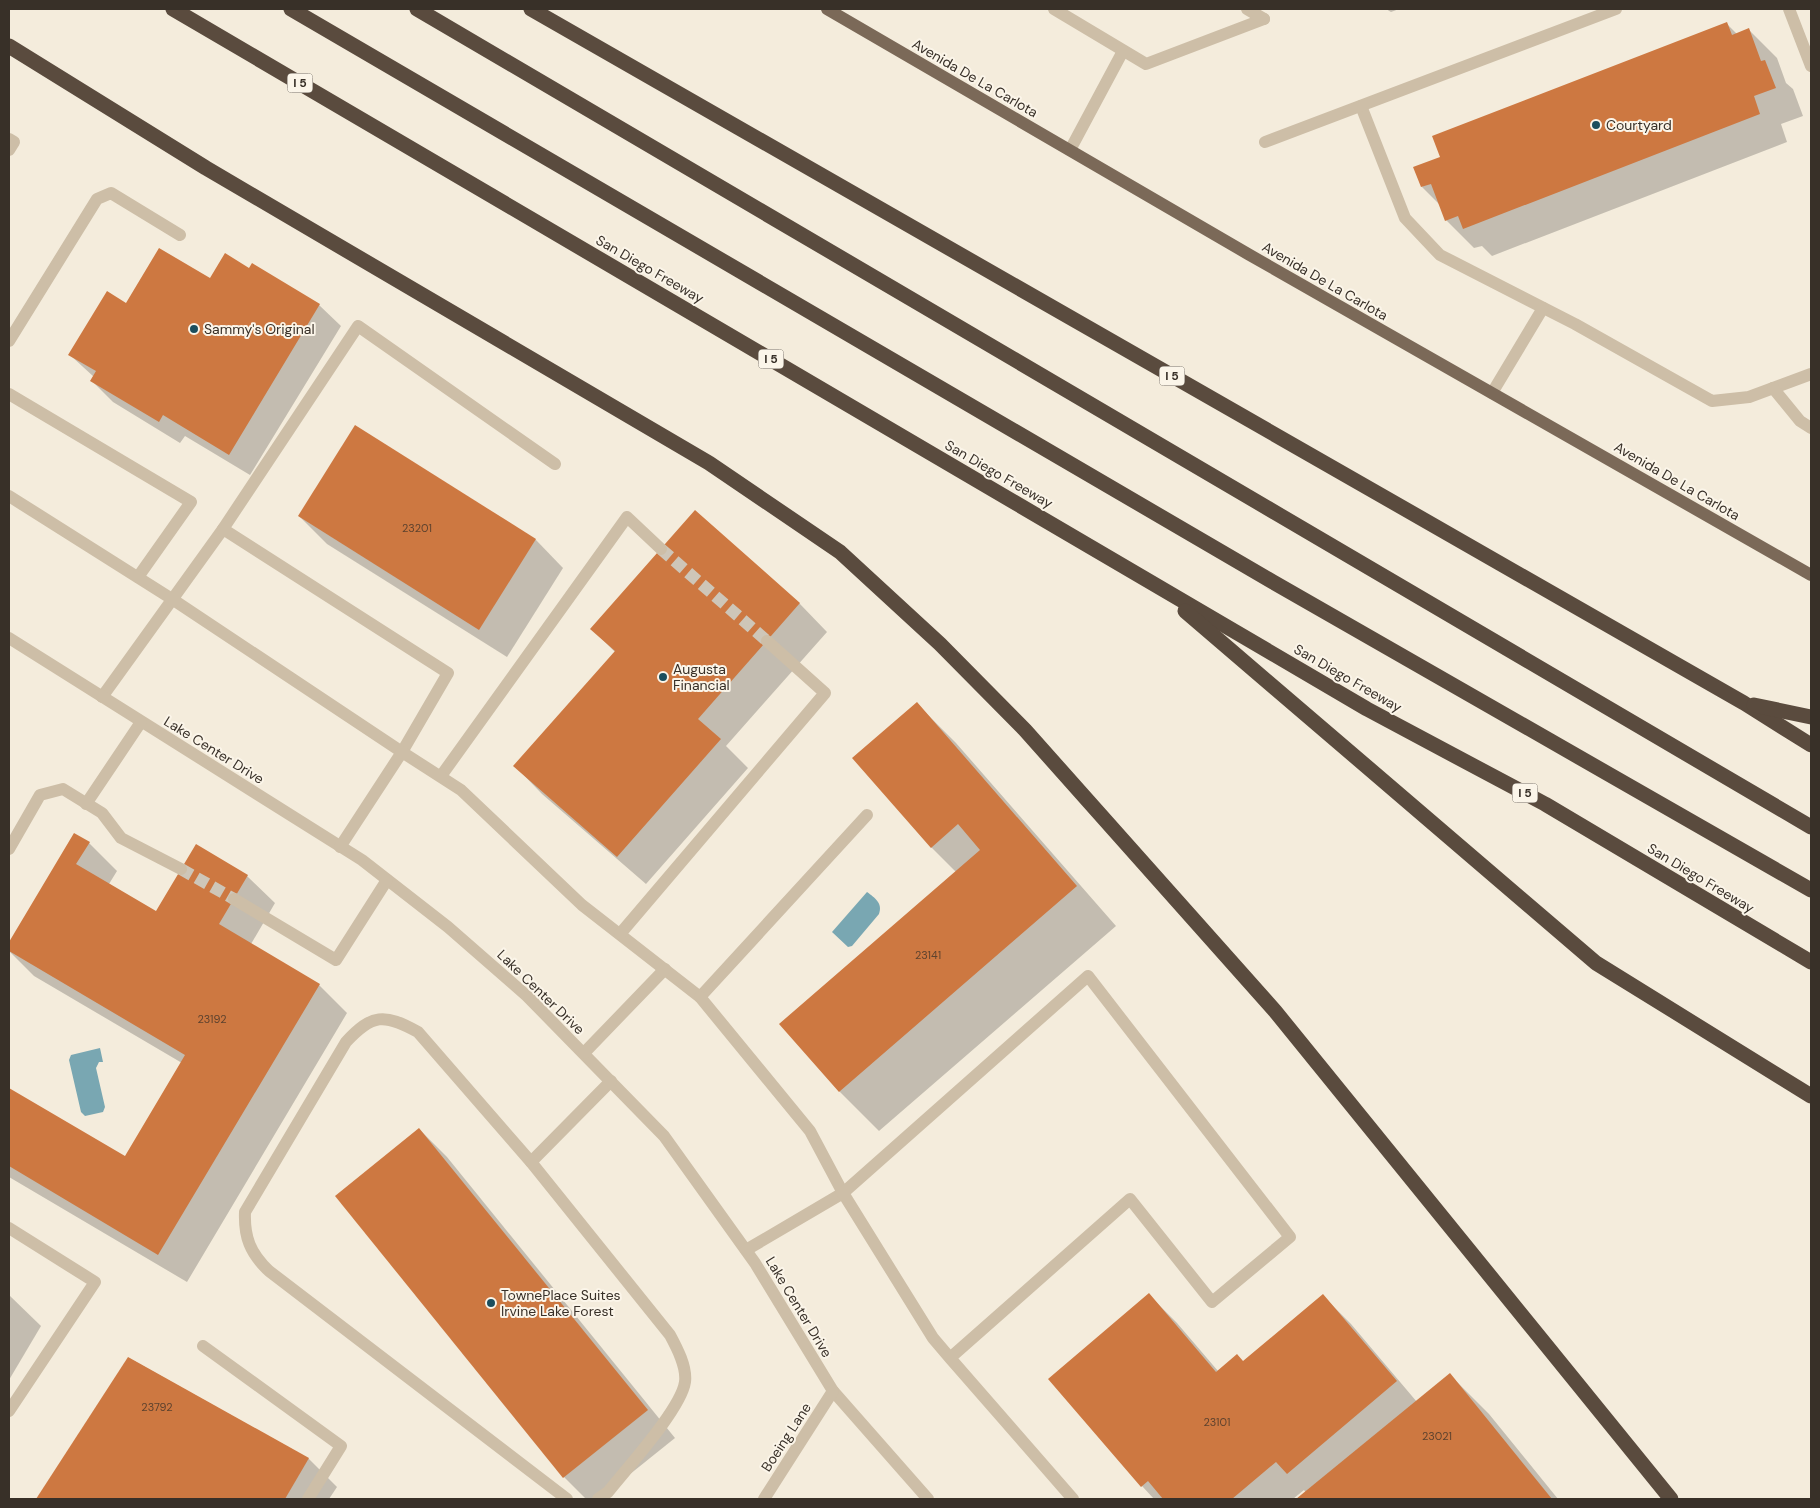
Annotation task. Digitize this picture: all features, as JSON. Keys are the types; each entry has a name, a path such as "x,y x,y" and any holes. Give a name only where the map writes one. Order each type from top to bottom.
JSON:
{"highway":[{"name":"San Diego Freeway","path":"173,9 1367,709 1545,804 1811,962"},
{"path":"291,9 1273,582 1811,890"},
{"path":"417,9 1811,827"},
{"name":"I 5","path":"531,9 1744,703 1811,745"},
{"path":"9,46 206,168 709,463 840,552 940,644 1025,730 1275,1011 1671,1499"},
{"path":"1156,586 1596,963 1811,1096"},
{"path":"1744,703 1811,717"}],"main road":[{"name":"Avenida De La Carlota","path":"827,9 1811,575"}],"street":[{"path":"1054,9 1141,63 1150,64 1264,19 1247,9"},
{"path":"1265,142 1616,9"},
{"path":"1789,9 1811,66"},
{"path":"1070,150 1122,51"},
{"path":"1361,106 1404,218 1440,255 1543,308 1712,401 1749,397 1811,374"},
{"path":"9,139 14,142 9,150"},
{"path":"9,341 97,199 111,193 180,236"},
{"path":"1492,393 1543,308"},
{"path":"102,697 223,529 358,326 555,464"},
{"path":"1773,388 1800,422 1811,428"},
{"path":"9,394 191,502 138,578"},
{"path":"9,496 172,599 462,790 582,905 700,997 810,1131 843,1192 933,1338 1073,1499"},
{"path":"441,776 627,517 660,549"},
{"path":"223,529 448,673 402,752 340,846"},
{"name":"Lake Center Drive","path":"9,638 340,846 448,927 528,996 664,1136 746,1250 833,1391 928,1499"},
{"path":"620,934 825,694 767,641"},
{"path":"86,804 141,722"},
{"path":"9,849 40,795 63,789 102,813 121,838 181,869"},
{"path":"700,997 867,815"},
{"path":"234,899 336,960 387,880"},
{"path":"584,1053 665,969"},
{"path":"746,1250 843,1192 1088,976 1290,1237 1212,1302 1130,1199 950,1358"},
{"path":"567,1499 269,1270 257,1259 247,1241 244,1226 245,1212 346,1042 362,1025 379,1019 399,1022 418,1032 531,1162 670,1335 679,1353 685,1381 678,1403 608,1492 598,1499"},
{"path":"531,1162 611,1081"},
{"path":"9,1228 95,1282 9,1411"},
{"path":"203,1346 341,1446 308,1499"},
{"name":"Boeing Lane","path":"764,1499 833,1391"}],"water":[{"path":"867,892 879,904 879,914 852,946 848,947 832,932"},
{"path":"100,1048 103,1062 99,1062 96,1068 105,1107 103,1112 85,1116 81,1112 69,1060 71,1055"}],"building":[{"name":"Courtyard","path":"1727,22 1732,35 1749,28 1761,61 1765,60 1776,88 1754,96 1760,114 1463,229 1458,216 1445,221 1431,184 1421,187 1413,167 1440,157 1432,136"},
{"name":"Sammy's Original","path":"159,248 210,278 225,253 249,268 252,263 320,304 229,455 163,415 159,422 90,381 96,371 68,355 107,291 126,303"},
{"path":"355,425 536,539 479,630 298,516"},
{"path":"695,510 800,603 698,719 721,739 617,857 513,766 615,651 590,629"},
{"path":"917,702 1077,886 839,1092 779,1024 980,850 958,824 931,848 852,758"},
{"path":"74,833 90,842 76,864 156,911 196,844 248,875 219,924 320,984 158,1255 9,1166 9,1088 125,1156 185,1055 9,951 9,942"},
{"name":"TownePlace Suites Irvine Lake Forest","path":"419,1128 648,1410 563,1478 335,1196"},
{"path":"1149,1293 1216,1372 1237,1354 1243,1361 1323,1294 1397,1381 1287,1474 1276,1462 1232,1499 1163,1499 1148,1481 1141,1487 1048,1379"},
{"path":"128,1357 309,1458 285,1499 36,1499"},
{"path":"1450,1373 1552,1499 1296,1499"}],"tunnel":[{"path":"661,549 767,641"},
{"path":"181,869 234,899"}],"place":[{"name":"Courtyard","path":"1596,125"},
{"name":"Sammy's Original","path":"194,329"},
{"name":"Augusta Financial","path":"663,677"},
{"name":"TownePlace Suites Irvine Lake Forest","path":"491,1303"}]}
